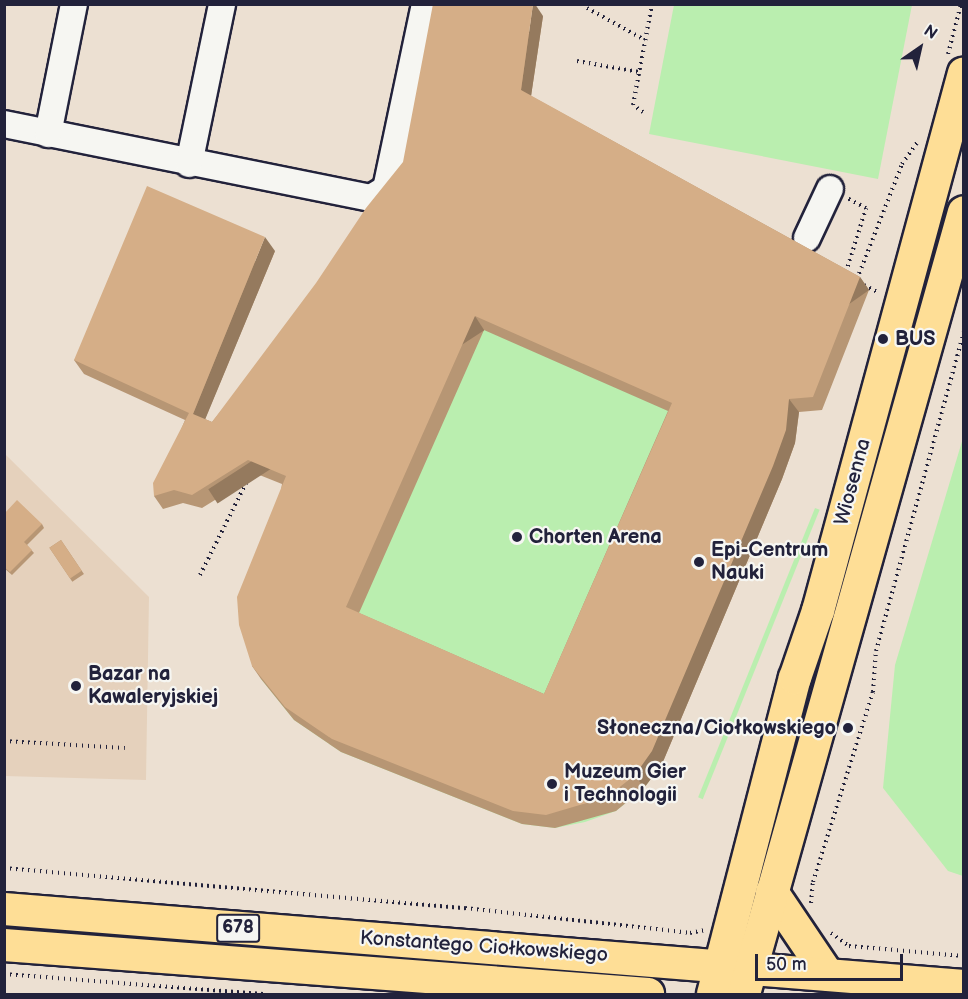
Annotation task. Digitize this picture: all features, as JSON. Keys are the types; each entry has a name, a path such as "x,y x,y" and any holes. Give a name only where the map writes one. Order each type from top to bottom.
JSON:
{"main road":[{"name":"Wiosenna","path":"717,980 963,73"},
{"name":"Wiosenna","path":"748,981 963,212"},
{"path":"768,786 801,794"},
{"path":"772,892 828,975"},
{"name":"Konstantego Ciołkowskiego","path":"4,909 472,945 717,980 748,981 828,975 963,986"},
{"path":"162,958 163,922"},
{"name":"Konstantego Ciołkowskiego","path":"4,945 648,994"},
{"path":"469,981 472,945"}],"lane":[{"path":"48,134 74,4"},
{"path":"189,164 222,4"},
{"path":"4,124 189,164 371,198 386,189 425,4"},
{"path":"807,238 830,189"}],"path":[{"path":"643,111 633,105 652,4"},
{"path":"587,8 645,40"},
{"path":"576,61 639,72"},
{"path":"855,283 902,164 922,135"},
{"path":"830,189 866,208 844,278"},
{"path":"839,272 882,295"},
{"path":"814,915 813,882 873,692 874,666 963,332"},
{"path":"200,575 249,479 251,467"},
{"path":"4,741 125,748"},
{"path":"4,868 465,908 690,933 708,929"},
{"path":"824,927 849,946 963,956"},
{"path":"4,974 266,994"}],"shaded area":[{"name":"Bazar na Kawaleryjskiej","path":"4,453 149,597 146,780 5,776"}],"green space":[{"path":"674,5 912,5 878,179 649,134"},
{"name":"Chorten Arena","path":"713,296 662,764 644,788 616,811 585,822 555,828 522,824 341,752 294,720 261,679 248,638 374,297"},
{"path":"963,438 963,876 948,871 883,788 895,665"},
{"path":"815,508 820,510 703,799 698,797"}],"building":[{"path":"433,4 533,4 521,90 860,277 813,397 789,399 786,430 773,466 652,751 635,775 607,797 546,815 513,811 332,739 285,707 252,666 239,625 237,597 286,476 248,460 192,495 174,490 154,496 153,483 189,413 74,360 147,186 265,237 193,414 212,422 316,283 366,208 403,162","holes":["475,316 672,403 544,694 346,607"]},
{"path":"17,500 42,524 24,542 32,550 10,572 4,567 4,514"},
{"path":"61,540 82,571 70,579 49,548"}],"place":[{"name":"BUS","path":"883,339"},
{"name":"Chorten Arena","path":"517,537"},
{"name":"Epi-Centrum Nauki","path":"699,562"},
{"name":"Bazar na Kawaleryjskiej","path":"76,686"},
{"name":"Słoneczna/Ciołkowskiego","path":"848,728"},
{"name":"Muzeum Gier i Technologii","path":"552,784"}]}
